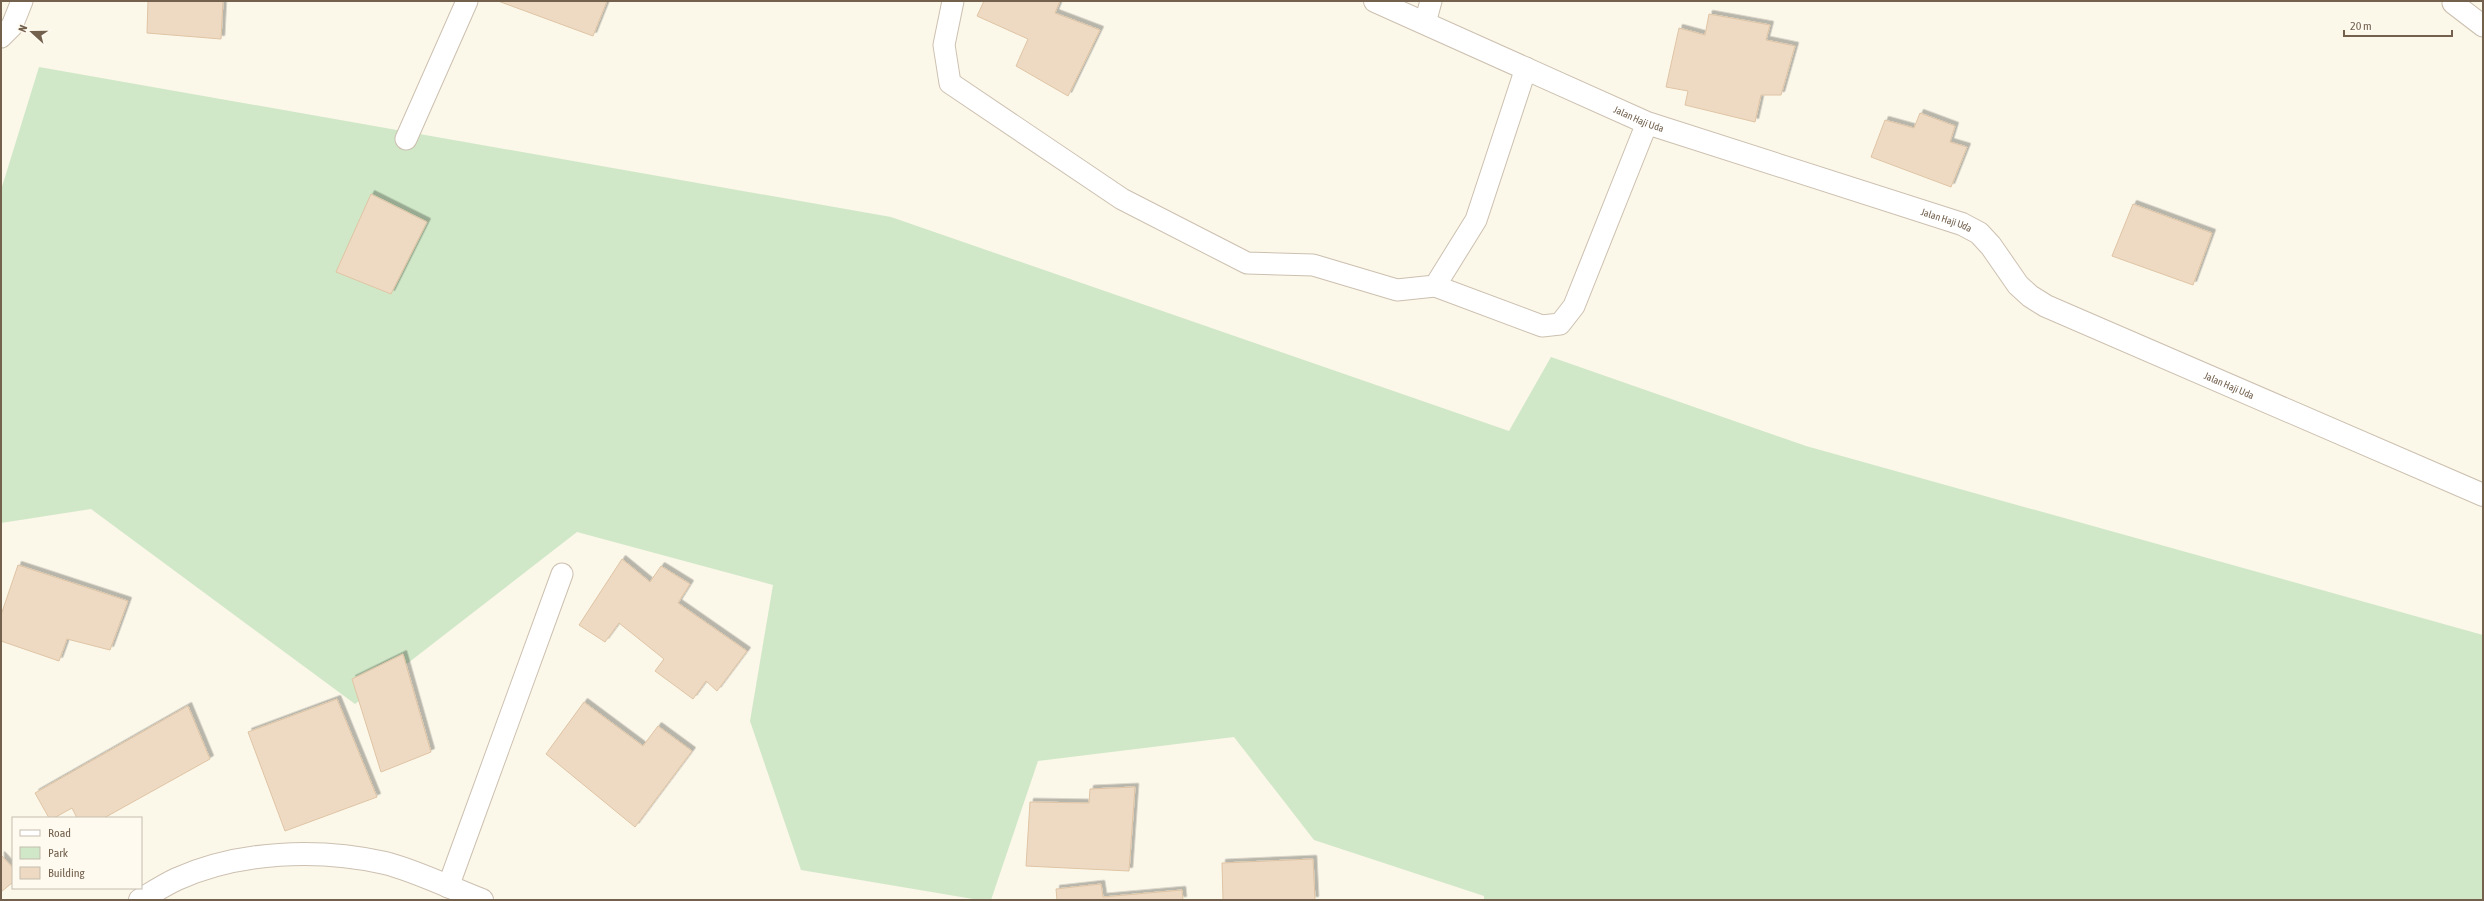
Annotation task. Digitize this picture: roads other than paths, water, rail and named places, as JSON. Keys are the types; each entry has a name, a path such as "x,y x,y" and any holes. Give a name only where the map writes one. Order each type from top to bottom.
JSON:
{"street":[{"name":"Jalan Haji Uda","path":"1375,1 1647,123 1962,224 1979,233 1992,246 2018,285 2030,296 2046,306 2483,495"},
{"path":"140,900 177,879 227,862 285,855 334,855 386,863 482,900"}],"lane":[{"path":"1,37 12,26 22,1"},
{"path":"406,139 467,1"},
{"path":"953,1 944,45 950,83 1122,199 1247,263 1314,265 1397,290 1434,286 1542,326 1560,324 1574,306 1647,123"},
{"path":"1425,23 1431,1"},
{"path":"2453,3 2483,26"},
{"path":"1434,286 1476,220 1526,68"},
{"path":"448,887 562,574"}]}
